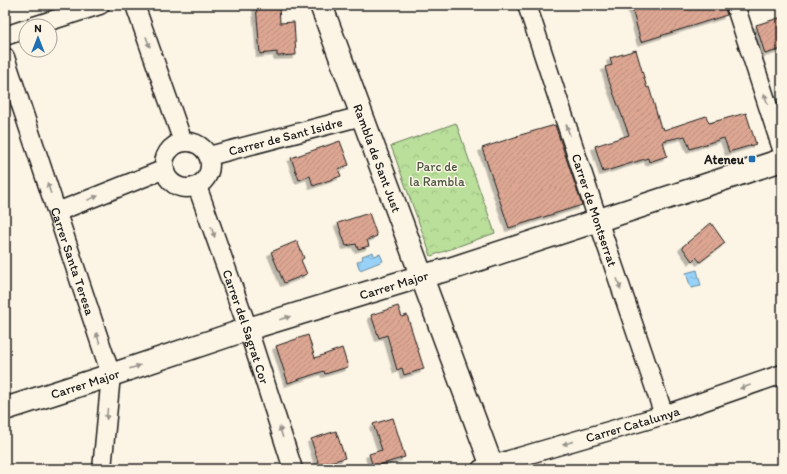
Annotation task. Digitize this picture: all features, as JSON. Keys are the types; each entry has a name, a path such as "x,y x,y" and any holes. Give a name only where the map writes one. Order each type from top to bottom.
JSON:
{"street":[{"path":"58,18 100,5"},
{"path":"136,5 184,142"},
{"name":"Rambla de Sant Just","path":"321,5 422,276 489,468"},
{"name":"Carrer de Montserrat","path":"527,5 664,416"},
{"path":"735,5 782,149"},
{"path":"5,36 18,32"},
{"name":"Carrer Santa Teresa","path":"5,57 111,375 102,469"},
{"name":"Carrer de Sant Isidre","path":"209,156 362,116"},
{"path":"184,142 191,142 199,145 209,156 209,174 204,181 197,186 187,188 177,185 169,179 165,170 165,160 168,152 175,146 184,142"},
{"name":"Carrer Major","path":"5,409 248,330 422,276 450,269 782,160"},
{"path":"57,212 165,170"},
{"name":"Carrer del Sagrat Cor","path":"197,186 248,330 293,469"},
{"name":"Carrer Catalunya","path":"489,468 509,460 664,416 782,374"}],"green space":[{"name":"Parc de la Rambla","path":"456,123 495,233 431,256 391,146"}],"water":[{"path":"373,252 374,256 380,254 383,261 360,270 357,262 363,259 362,256"},
{"path":"697,270 701,286 691,288 686,273"}],"building":[{"path":"256,5 279,5 280,23 294,22 296,55 277,56 277,52 260,54"},
{"path":"631,5 724,5 727,15 641,42"},
{"path":"782,17 782,49 765,54 756,25"},
{"path":"636,50 661,128 663,127 664,130 706,116 709,123 746,113 756,144 729,152 724,138 690,149 685,136 663,141 667,156 649,162 648,158 603,172 595,146 629,135 605,67 612,65 610,58"},
{"path":"555,125 582,205 509,228 482,148"},
{"path":"340,141 349,165 338,169 341,176 313,186 310,176 299,180 291,158"},
{"path":"369,213 377,236 367,240 369,246 358,249 356,244 346,246 338,223"},
{"path":"711,223 725,243 700,262 696,257 692,261 682,247"},
{"path":"297,241 304,258 301,260 307,274 284,283 271,252"},
{"path":"398,306 402,317 407,315 424,369 404,375 402,368 397,370 387,335 379,338 371,315"},
{"path":"308,335 315,358 342,348 348,367 325,374 324,371 288,383 276,346"},
{"path":"393,418 405,457 373,467 369,454 382,450 373,424"},
{"path":"336,431 345,458 319,465 311,439"}],"place":[{"name":"Ateneu","path":"752,159"}]}
